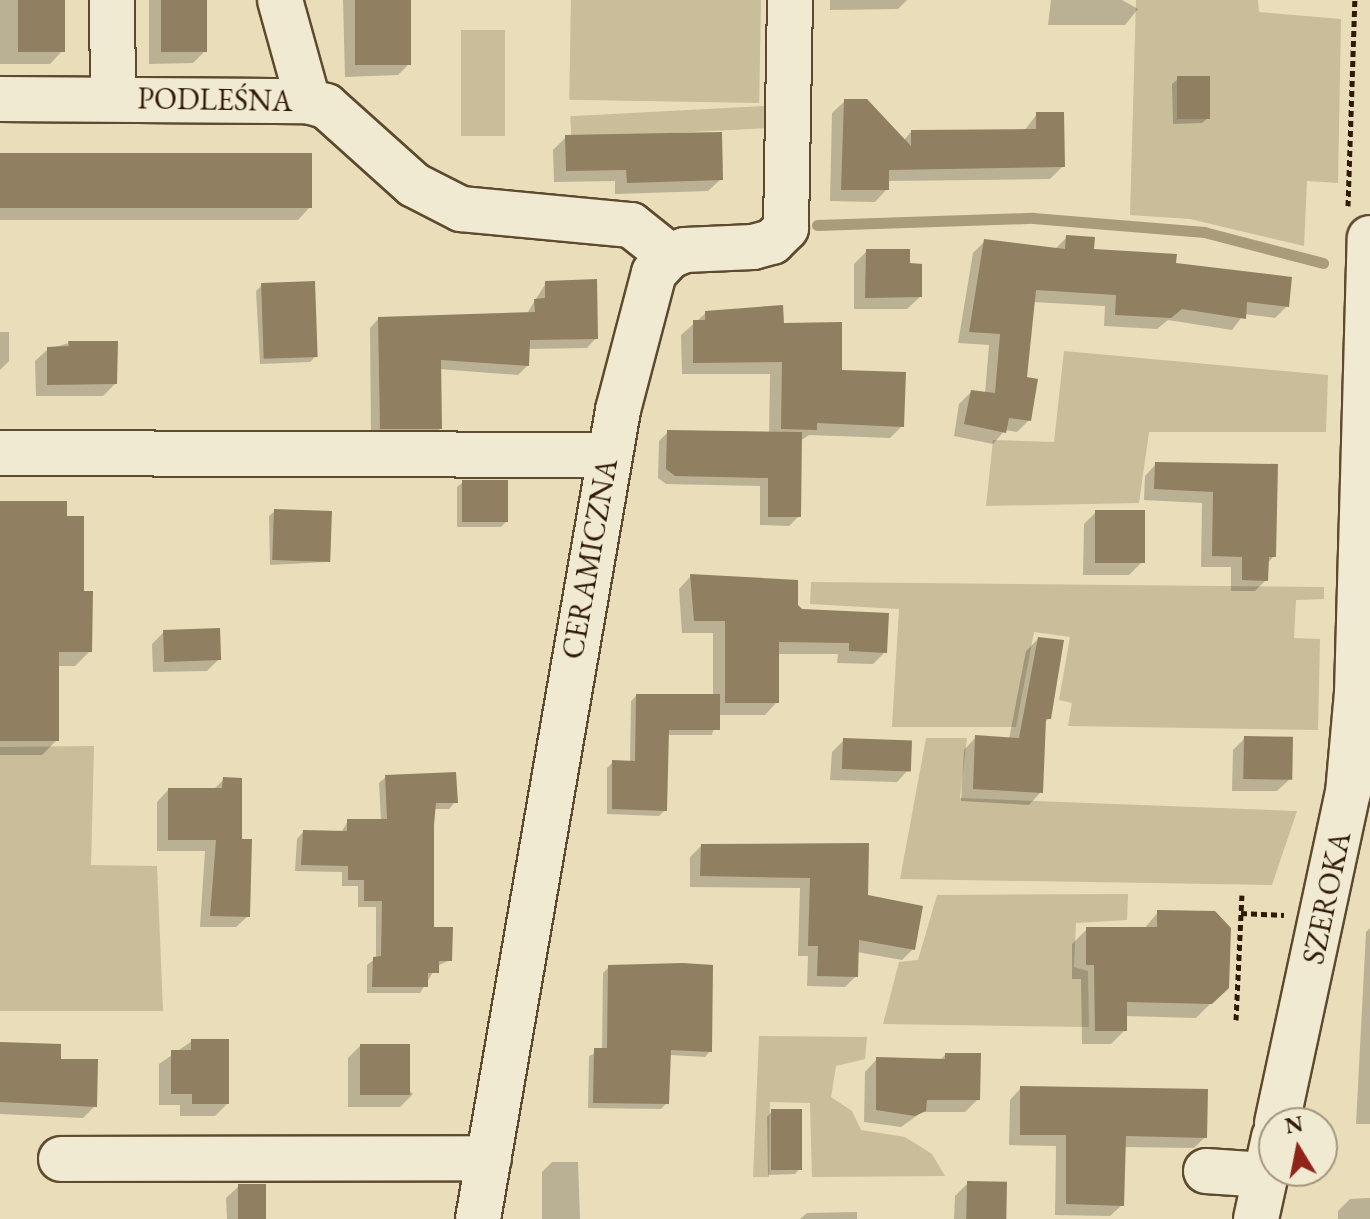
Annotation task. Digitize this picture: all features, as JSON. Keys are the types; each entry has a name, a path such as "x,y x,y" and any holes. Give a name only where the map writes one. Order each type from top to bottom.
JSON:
{"street":[{"path":"112,0 113,99"},
{"path":"280,0 308,101"},
{"path":"670,256 762,245 786,228 790,0"},
{"name":"PODLEŚNA","path":"0,99 308,101 326,106 414,185 461,209 631,225 670,256"},
{"name":"SZEROKA","path":"1280,1107 1348,793 1357,693 1370,238"},
{"name":"CERAMICZNA","path":"478,1219 607,455 654,273 670,256"},
{"path":"0,453 607,455"},
{"path":"0,475 77,475"},
{"path":"61,1159 489,1158"},
{"path":"1206,1171 1258,1159"},
{"path":"1256,1219 1263,1187"}],"path":[{"path":"1236,1020 1242,895"},
{"path":"1241,913 1301,916"}],"shaded area":[{"path":"571,0 761,0 759,103 569,100"},
{"path":"1136,0 1258,0 1259,12 1341,19 1338,183 1307,181 1304,246 1190,219 1130,215"},
{"path":"461,30 505,30 505,136 461,136"},
{"path":"766,106 767,128 571,138 570,116"},
{"path":"1064,351 1328,375 1326,432 1149,432 1139,503 986,506 993,440 1054,442"},
{"path":"811,582 1324,587 1324,599 1296,600 1294,638 1320,639 1318,730 1068,726 1072,703 1059,700 1070,637 1034,632 1016,727 892,727 899,609 810,604"},
{"path":"926,738 967,738 960,798 1297,811 1272,885 900,879"},
{"path":"94,746 91,865 157,866 163,1011 0,1011 0,747"},
{"path":"1128,894 1127,920 1076,923 1074,967 1088,971 1089,1027 883,1024 899,962 918,960 937,895"},
{"path":"759,1036 867,1037 865,1059 836,1066 831,1097 852,1111 861,1130 905,1137 932,1154 945,1176 812,1177 810,1103 770,1102 769,1177 753,1177"}],"building":[{"path":"18,0 65,0 65,52 18,52"},
{"path":"161,0 207,0 207,52 161,52"},
{"path":"355,0 411,0 411,65 355,65"},
{"path":"1177,76 1210,76 1210,119 1177,119"},
{"path":"844,99 867,99 911,146 911,130 1036,129 1036,112 1064,112 1065,167 889,170 889,190 841,190"},
{"path":"722,132 723,180 627,183 626,170 566,171 565,135"},
{"path":"0,153 312,153 312,208 0,208"},
{"path":"1066,235 1095,237 1094,249 1177,254 1176,263 1292,277 1289,307 1247,302 1246,319 1182,309 1171,318 1115,315 1116,295 1036,290 1027,377 1038,379 1031,421 1009,418 1006,433 964,424 971,390 995,393 1000,334 969,332 984,239 1065,249"},
{"path":"866,249 910,249 910,263 922,264 922,297 865,298"},
{"path":"597,279 598,339 530,340 529,366 441,360 442,429 380,429 378,317 535,312 534,299 545,298 545,281"},
{"path":"315,281 318,357 264,359 261,283"},
{"path":"783,305 784,323 842,322 842,370 906,372 904,427 817,423 817,430 781,429 782,362 693,363 693,320 705,320 705,311"},
{"path":"68,341 118,341 117,384 47,385 47,347 69,346"},
{"path":"667,430 802,432 801,517 768,517 768,478 675,476 666,469"},
{"path":"1155,462 1278,464 1276,557 1269,557 1268,581 1242,580 1242,557 1212,556 1213,492 1154,489"},
{"path":"462,480 508,480 508,522 462,522"},
{"path":"0,501 67,501 67,516 84,516 84,591 93,591 92,652 59,652 59,741 0,741"},
{"path":"274,509 332,511 330,562 272,560"},
{"path":"1095,510 1145,510 1145,563 1095,563"},
{"path":"690,574 798,580 798,605 802,609 889,613 887,653 849,651 849,643 779,642 779,703 725,703 725,621 694,621"},
{"path":"220,628 221,660 164,662 163,630"},
{"path":"1038,637 1064,640 1051,719 1046,719 1043,793 973,789 975,735 1019,738"},
{"path":"636,694 720,694 720,730 669,730 667,811 612,809 612,760 635,761"},
{"path":"1244,736 1293,737 1292,780 1243,779"},
{"path":"843,738 912,740 911,771 842,769"},
{"path":"456,772 458,803 436,803 434,825 434,927 453,927 452,961 439,961 439,973 428,973 428,987 372,987 373,957 381,956 382,901 364,901 364,880 348,880 348,866 301,865 303,830 347,831 347,819 387,819 385,775"},
{"path":"223,777 242,778 242,839 252,839 250,917 210,916 216,840 168,840 168,788 222,788"},
{"path":"869,843 868,895 923,906 915,950 859,940 858,977 817,976 818,946 808,946 810,878 700,876 701,844"},
{"path":"1157,910 1215,911 1231,928 1229,988 1212,1004 1127,1002 1127,1031 1095,1031 1094,965 1086,965 1086,927 1157,927"},
{"path":"608,965 713,965 712,1052 671,1050 669,1104 593,1103 594,1048 607,1048"},
{"path":"191,1039 229,1039 229,1104 192,1104 192,1094 171,1094 171,1050 191,1050"},
{"path":"0,1042 61,1044 61,1059 98,1059 97,1107 0,1102"},
{"path":"360,1044 410,1044 410,1095 360,1095"},
{"path":"945,1053 981,1053 980,1100 927,1100 926,1111 915,1116 876,1110 876,1057 945,1059"},
{"path":"1020,1086 1208,1089 1207,1138 1126,1136 1124,1206 1066,1204 1066,1135 1020,1135"},
{"path":"771,1109 802,1109 802,1170 771,1170"},
{"path":"967,1181 1007,1182 1006,1219 966,1219"},
{"path":"238,1184 266,1184 266,1219 238,1219"}],"waterway":[{"path":"817,225 1033,218 1204,232 1323,263"}]}
